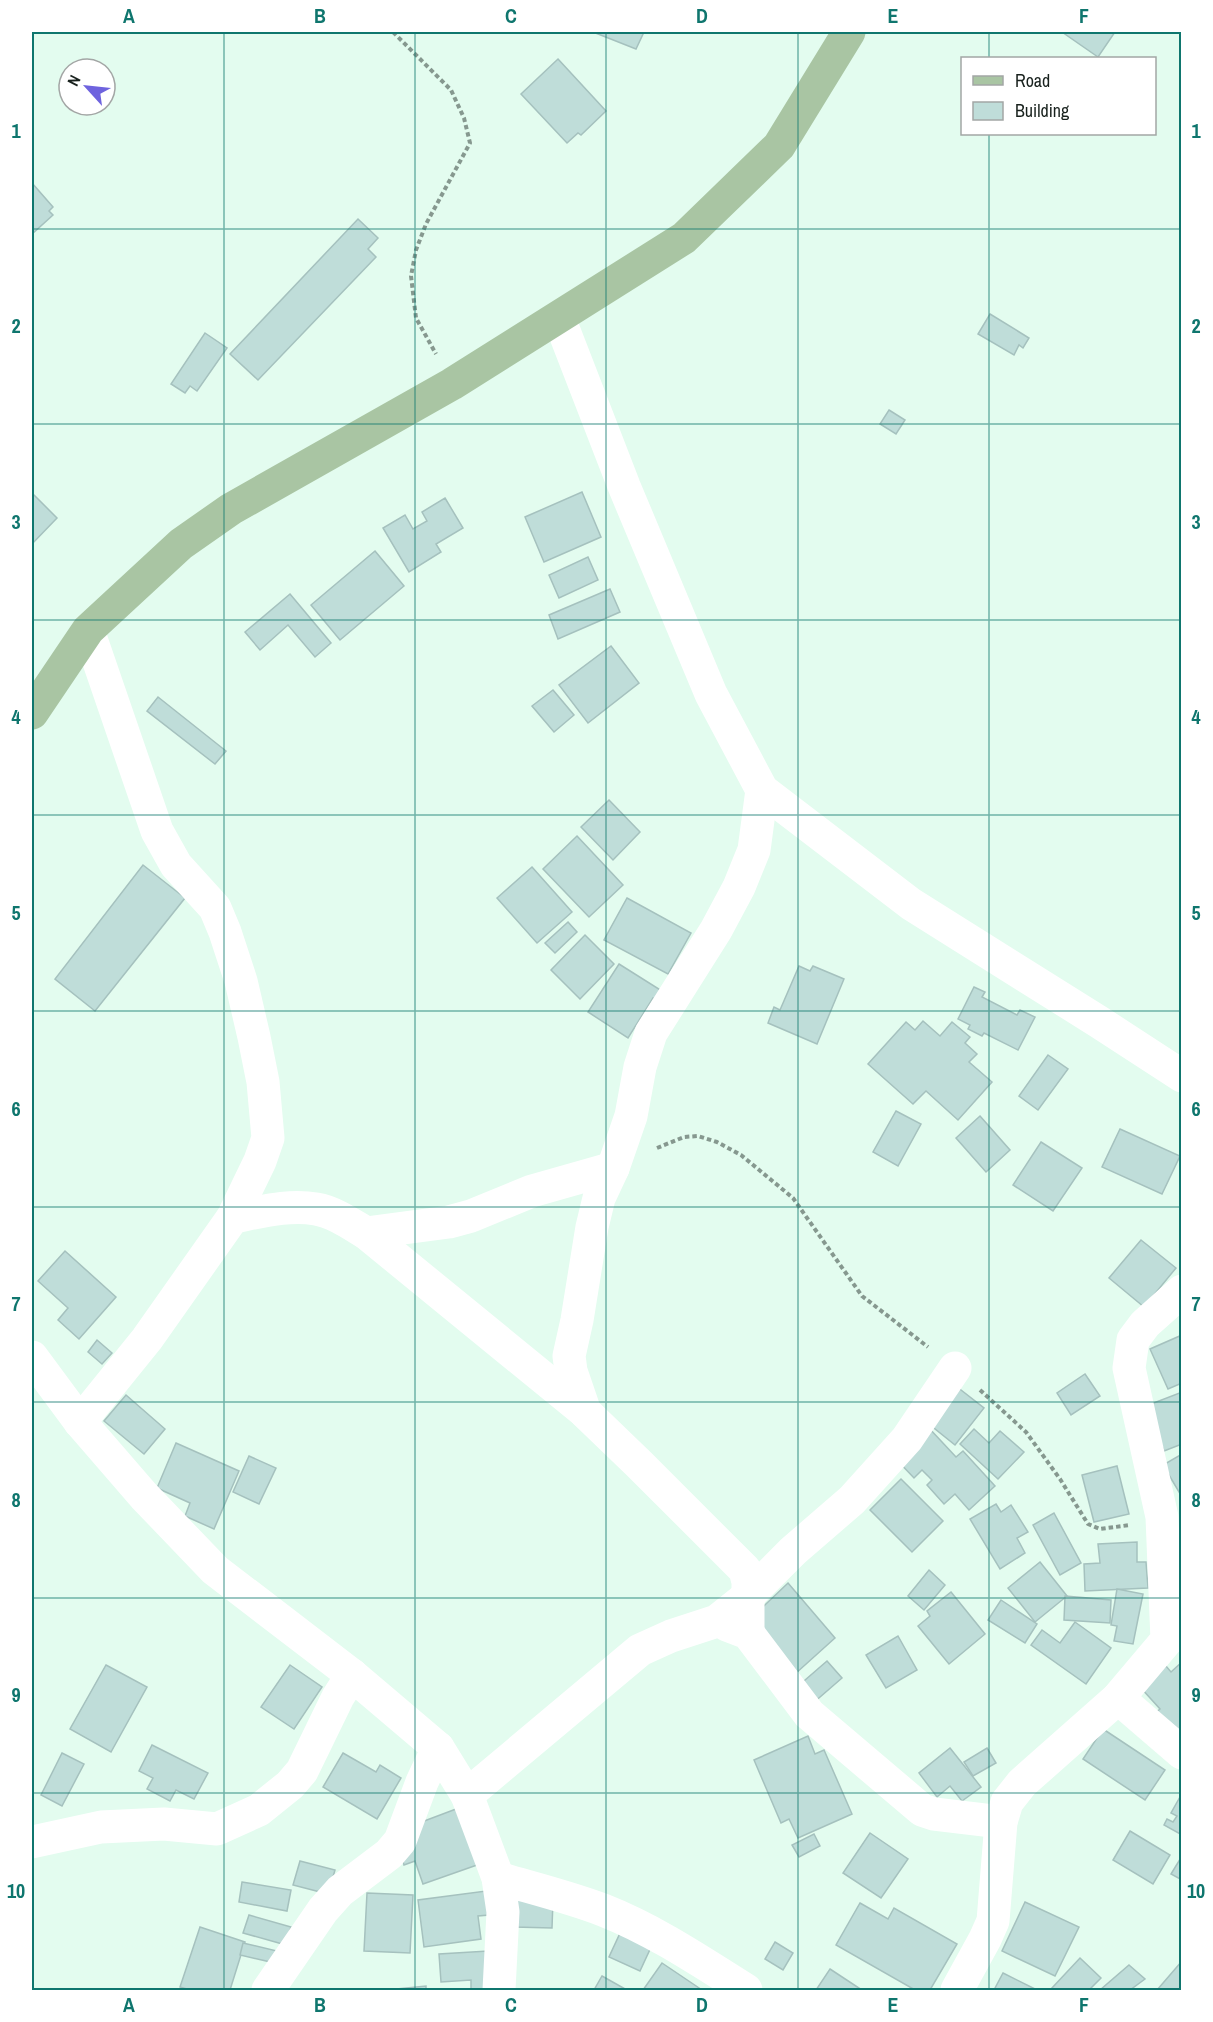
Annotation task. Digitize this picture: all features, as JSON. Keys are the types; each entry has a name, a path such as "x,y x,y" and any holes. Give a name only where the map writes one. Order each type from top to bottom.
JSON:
{"main road":[{"path":"32,712 88,630 181,544 231,509 452,384 684,238 779,146 849,32"}],"street":[{"path":"559,318 624,486 711,694 762,790 911,904 1182,1076"},
{"path":"80,1422 147,1339 233,1216 260,1161 268,1138 263,1082 243,992 225,932 215,908 176,865 157,831 88,630"},
{"path":"585,1412 571,1371 569,1356 599,1198 613,1168 631,1116 640,1066 651,1033 711,939 740,887 754,850 762,790"},
{"path":"366,1233 449,1222 471,1216 532,1191 613,1168"},
{"path":"233,1216 284,1208 317,1209 342,1218 366,1233 585,1412 740,1564 748,1582 748,1633"},
{"path":"957,1990 993,1920 1001,1821 1007,1802 1022,1783 1118,1698 1174,1634 1162,1517 1129,1368 1133,1340 1144,1324 1182,1291"},
{"path":"32,1358 80,1422 144,1496 214,1570 352,1675 438,1748 467,1795 498,1878 503,1912 499,1990"},
{"path":"467,1795 640,1650 671,1636 717,1621 747,1597 793,1551 860,1491 907,1439 955,1368"},
{"path":"717,1621 748,1633 809,1714 922,1810 934,1814 1001,1821"},
{"path":"32,1842 101,1827 164,1824 217,1829 259,1810 296,1780 338,1697 352,1675"},
{"path":"1118,1698 1182,1753"},
{"path":"268,1990 323,1910 340,1891 389,1854 400,1841 422,1782 438,1748"},
{"path":"498,1878 602,1910 641,1927 677,1946 746,1990"}],"path":[{"path":"393,32 452,90 464,118 470,143 426,224 416,250 411,276 416,318 452,384"},
{"path":"613,1168 684,1137 698,1136 717,1142 741,1155 793,1198 862,1296 955,1368 1026,1432 1060,1479 1088,1524 1100,1529 1116,1528 1162,1517"}],"building":[{"path":"593,32 644,32 636,49"},
{"path":"1062,32 1115,32 1098,57"},
{"path":"558,59 606,111 581,135 578,133 567,143 521,94"},
{"path":"32,183 53,207 49,211 53,215 32,234"},
{"path":"358,219 378,238 368,249 376,257 258,380 230,354"},
{"path":"990,314 1029,338 1023,348 1019,345 1014,355 978,334"},
{"path":"205,333 227,348 197,391 190,386 185,393 171,384"},
{"path":"889,410 905,420 896,434 880,424"},
{"path":"582,492 601,537 544,562 525,517"},
{"path":"32,493 57,518 32,544"},
{"path":"445,498 463,528 436,544 441,552 409,572 383,528 405,515 413,529 427,521 422,512"},
{"path":"375,551 404,586 340,640 311,605"},
{"path":"588,557 598,580 559,598 549,575"},
{"path":"610,589 620,612 558,639 549,615"},
{"path":"290,594 331,643 315,657 288,625 260,650 245,632"},
{"path":"611,646 639,683 588,723 559,685"},
{"path":"553,690 574,715 554,732 532,706"},
{"path":"158,697 226,751 215,764 147,711"},
{"path":"609,800 640,832 613,860 581,827"},
{"path":"577,836 623,885 589,917 543,869"},
{"path":"143,865 185,898 95,1011 55,979"},
{"path":"532,867 572,912 537,943 497,898"},
{"path":"627,898 691,933 668,974 604,940"},
{"path":"568,922 577,932 555,953 545,943"},
{"path":"585,935 614,964 580,999 551,970"},
{"path":"619,964 662,991 657,1000 653,998 628,1038 588,1012"},
{"path":"799,966 810,971 813,966 844,979 817,1044 768,1023 774,1007 780,1010"},
{"path":"974,987 985,992 982,997 1017,1015 1020,1010 1035,1017 1018,1050 984,1033 982,1036 968,1029 970,1025 958,1019"},
{"path":"923,1021 940,1036 952,1022 970,1037 965,1043 977,1054 969,1062 992,1082 958,1120 926,1091 913,1104 868,1064 906,1022 915,1030"},
{"path":"1048,1055 1068,1069 1038,1110 1019,1096"},
{"path":"896,1111 921,1124 898,1166 873,1152"},
{"path":"980,1116 1010,1150 986,1172 956,1138"},
{"path":"1120,1129 1180,1156 1162,1194 1102,1167"},
{"path":"1041,1142 1082,1168 1053,1211 1013,1185"},
{"path":"1141,1240 1176,1268 1144,1307 1109,1278"},
{"path":"65,1251 116,1297 79,1339 58,1320 68,1308 38,1281"},
{"path":"1182,1335 1182,1383 1168,1389 1150,1349"},
{"path":"97,1340 112,1353 102,1364 88,1352"},
{"path":"1085,1374 1100,1396 1071,1415 1057,1393"},
{"path":"952,1383 984,1408 955,1445 924,1420"},
{"path":"1182,1392 1182,1444 1164,1451 1146,1406"},
{"path":"126,1395 165,1429 144,1454 104,1421"},
{"path":"928,1427 956,1457 963,1451 995,1486 969,1510 955,1494 944,1504 927,1485 932,1480 922,1470 914,1478 895,1458"},
{"path":"974,1429 989,1443 1000,1431 1024,1452 998,1479 960,1444"},
{"path":"176,1443 239,1471 214,1529 185,1516 190,1503 157,1488"},
{"path":"1182,1454 1182,1497 1163,1465"},
{"path":"249,1456 276,1468 259,1504 233,1492"},
{"path":"1117,1466 1129,1514 1094,1522 1082,1475"},
{"path":"901,1479 943,1521 912,1552 870,1510"},
{"path":"996,1504 1001,1512 1011,1505 1028,1532 1017,1538 1025,1553 1000,1569 970,1519"},
{"path":"1054,1513 1081,1563 1060,1575 1033,1525"},
{"path":"1137,1542 1137,1562 1146,1562 1148,1588 1085,1591 1084,1564 1100,1563 1098,1544"},
{"path":"1040,1562 1067,1596 1035,1622 1008,1588"},
{"path":"929,1570 945,1585 924,1610 908,1596"},
{"path":"788,1583 835,1638 795,1674 749,1620"},
{"path":"1117,1589 1143,1594 1133,1644 1114,1641 1117,1626 1111,1625"},
{"path":"951,1592 985,1634 949,1664 918,1626 930,1616 927,1611"},
{"path":"1065,1596 1111,1600 1110,1623 1064,1620"},
{"path":"1001,1600 1037,1624 1025,1643 988,1620"},
{"path":"1075,1622 1111,1648 1086,1684 1031,1645 1042,1630 1060,1643"},
{"path":"898,1636 917,1670 886,1688 866,1655"},
{"path":"827,1661 842,1678 812,1704 797,1687"},
{"path":"1182,1662 1182,1745 1154,1714 1160,1709 1141,1688 1166,1666 1171,1672"},
{"path":"106,1665 147,1687 111,1752 70,1729"},
{"path":"290,1665 322,1687 294,1729 261,1707"},
{"path":"1103,1729 1165,1770 1145,1800 1083,1759"},
{"path":"808,1736 815,1754 824,1750 852,1814 798,1838 789,1819 781,1823 754,1760"},
{"path":"152,1745 208,1773 194,1799 176,1790 170,1801 147,1789 153,1778 139,1771"},
{"path":"950,1748 981,1787 962,1801 950,1786 937,1797 919,1773"},
{"path":"987,1748 996,1763 973,1776 964,1762"},
{"path":"62,1753 84,1764 62,1806 41,1795"},
{"path":"343,1753 376,1772 380,1765 401,1778 377,1819 323,1787"},
{"path":"1182,1797 1182,1835 1164,1825 1167,1819 1173,1822 1177,1816 1171,1813"},
{"path":"456,1809 477,1865 423,1884 415,1861 404,1865 395,1832"},
{"path":"1130,1831 1170,1855 1153,1884 1113,1860"},
{"path":"870,1833 908,1859 881,1898 843,1873"},
{"path":"814,1834 820,1846 799,1857 792,1845"},
{"path":"1182,1856 1182,1880 1171,1874"},
{"path":"300,1861 335,1870 328,1894 293,1885"},
{"path":"242,1882 291,1890 287,1911 239,1902"},
{"path":"486,1891 489,1915 478,1916 481,1939 424,1947 418,1900"},
{"path":"367,1893 413,1895 410,1953 364,1951"},
{"path":"515,1899 553,1900 552,1928 514,1927"},
{"path":"1025,1902 1079,1927 1055,1976 1002,1951"},
{"path":"860,1903 888,1919 894,1908 957,1944 930,1990 915,1990 836,1945"},
{"path":"249,1915 291,1927 286,1945 243,1933"},
{"path":"200,1927 245,1942 230,1990 190,1990 180,1987"},
{"path":"621,1931 652,1945 640,1971 609,1957"},
{"path":"775,1942 793,1953 783,1970 765,1959"},
{"path":"243,1943 277,1951 275,1963 240,1955"},
{"path":"488,1951 491,1990 471,1990 471,1980 441,1982 439,1954"},
{"path":"1080,1958 1101,1978 1089,1990 1051,1989"},
{"path":"1182,1961 1182,1990 1157,1990"},
{"path":"662,1963 702,1990 643,1990"},
{"path":"1129,1965 1145,1979 1130,1990 1100,1990"},
{"path":"830,1969 862,1990 816,1990"},
{"path":"1003,1973 1037,1990 994,1990"},
{"path":"602,1976 627,1990 594,1990"},
{"path":"426,1986 426,1990 386,1990"}]}
